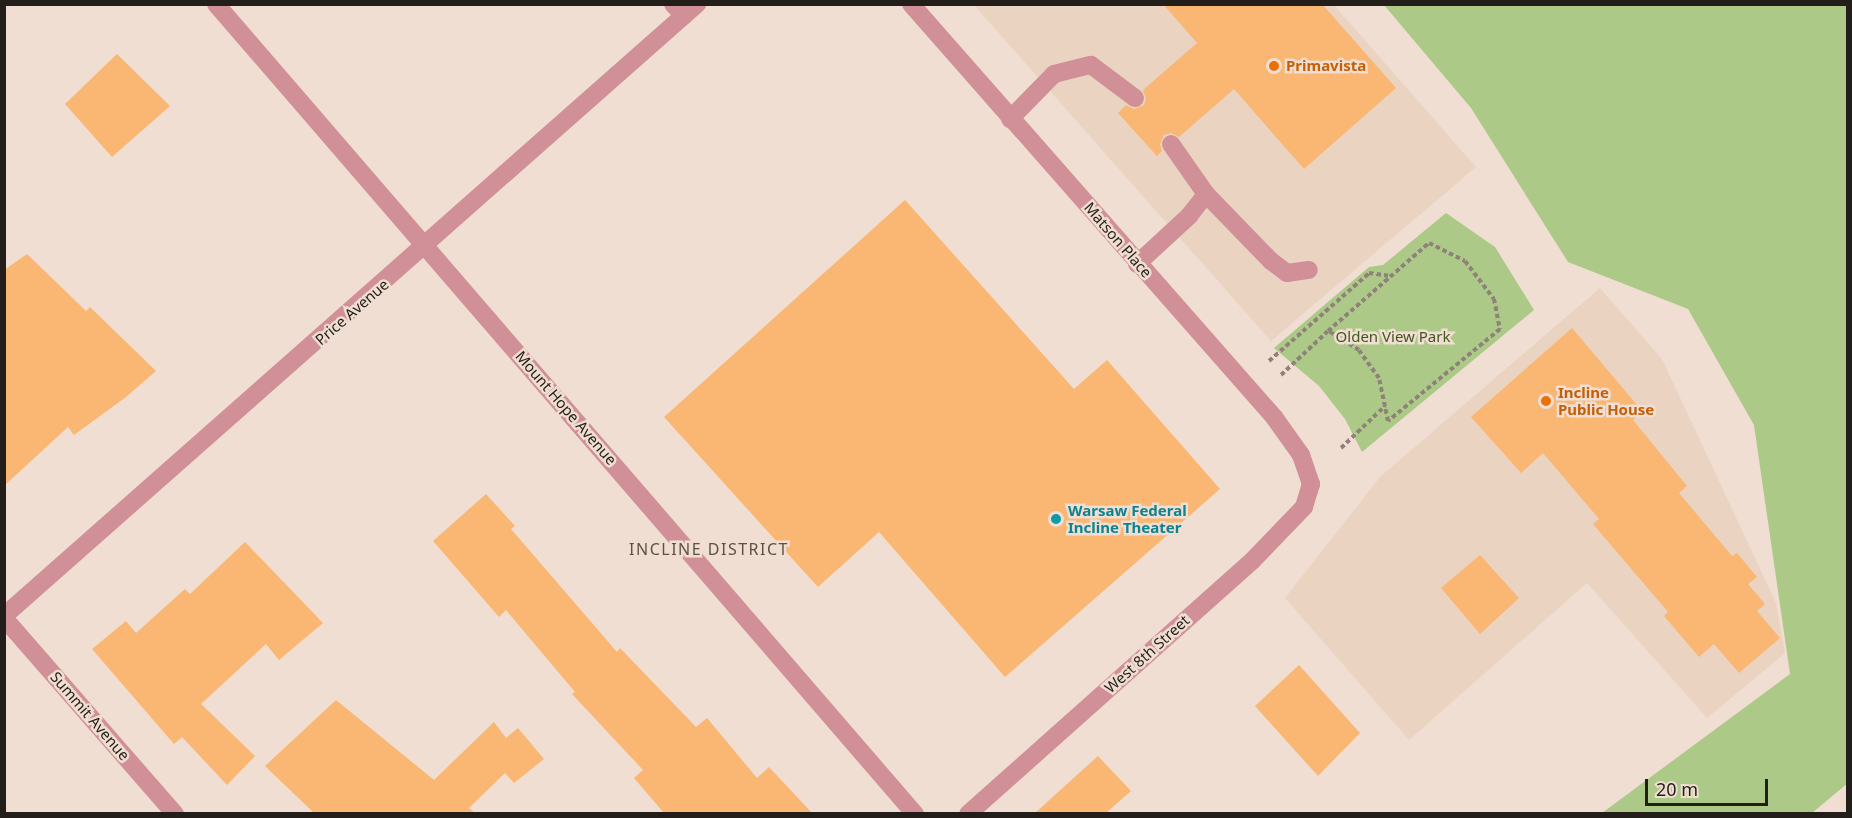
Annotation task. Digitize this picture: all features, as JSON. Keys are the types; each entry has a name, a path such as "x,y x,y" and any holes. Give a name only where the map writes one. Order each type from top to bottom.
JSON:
{"street":[{"name":"Mount Hope Avenue","path":"216,4 915,813"},
{"name":"Matson Place","path":"911,4 1137,264 1274,417 1301,455 1311,484"},
{"name":"Price Avenue","path":"4,617 427,246 685,8"},
{"path":"1010,119 1054,75 1091,65 1135,98"},
{"path":"1171,144 1206,194 1271,261 1287,273 1309,270"},
{"path":"1137,264 1189,216 1206,194"},
{"name":"West 8th Street","path":"968,813 1252,561 1304,507 1311,484"},
{"name":"Summit Avenue","path":"4,617 175,813"}],"path":[{"path":"1281,375 1328,331 1430,243 1465,261 1494,299 1500,329 1388,421 1379,378 1359,350 1328,331"},
{"path":"1269,361 1369,273 1391,276"},
{"path":"1341,448 1385,406"}],"shaded area":[{"path":"974,5 1334,5 1476,167 1271,341"},
{"path":"1600,288 1662,359 1776,603 1785,653 1707,718 1587,583 1409,740 1285,598 1380,477"}],"green space":[{"path":"1384,5 1847,5 1848,783 1812,813 1602,813 1790,674 1754,425 1688,309 1568,262 1471,108"},
{"name":"Olden View Park","path":"1446,213 1495,247 1534,310 1362,452 1345,419 1319,386 1274,348 1369,267 1383,265"}],"building":[{"name":"Primavista","path":"1163,4 1322,4 1396,88 1304,169 1234,89 1179,137 1171,133 1164,135 1160,144 1162,151 1157,156 1118,113 1126,105 1134,109 1144,105 1146,99 1143,90 1197,43"},
{"path":"117,54 170,106 112,157 65,104"},
{"path":"905,200 1074,389 1107,360 1220,489 1005,677 879,532 818,587 664,417"},
{"path":"27,254 86,311 90,307 156,371 126,397 74,435 68,427 4,486 4,270"},
{"path":"1572,328 1643,412 1633,420 1687,486 1679,493 1732,556 1737,553 1757,577 1748,584 1765,604 1757,611 1780,638 1739,673 1714,644 1699,657 1664,616 1668,612 1593,524 1599,519 1543,453 1521,473 1471,417"},
{"path":"486,494 515,526 511,529 617,652 620,648 696,727 707,718 757,778 769,767 812,813 664,813 634,778 643,770 572,694 575,692 506,610 499,617 433,541"},
{"path":"245,542 323,623 279,660 266,644 201,704 255,756 227,785 182,737 174,744 92,649 126,621 136,633 185,589 190,594"},
{"path":"1480,555 1519,598 1480,634 1441,588"},
{"path":"1299,665 1360,733 1318,776 1255,706"},
{"path":"336,700 434,780 494,722 506,738 518,728 544,759 514,783 505,773 469,808 475,813 314,813 265,766"},
{"path":"1098,756 1131,791 1106,813 1035,813"}],"place":[{"name":"Primavista","path":"1274,66"},
{"name":"Incline Public House","path":"1546,401"},
{"name":"Warsaw Federal Incline Theater","path":"1056,519"}],"district":[{"name":"INCLINE DISTRICT","path":"709,549"}]}
